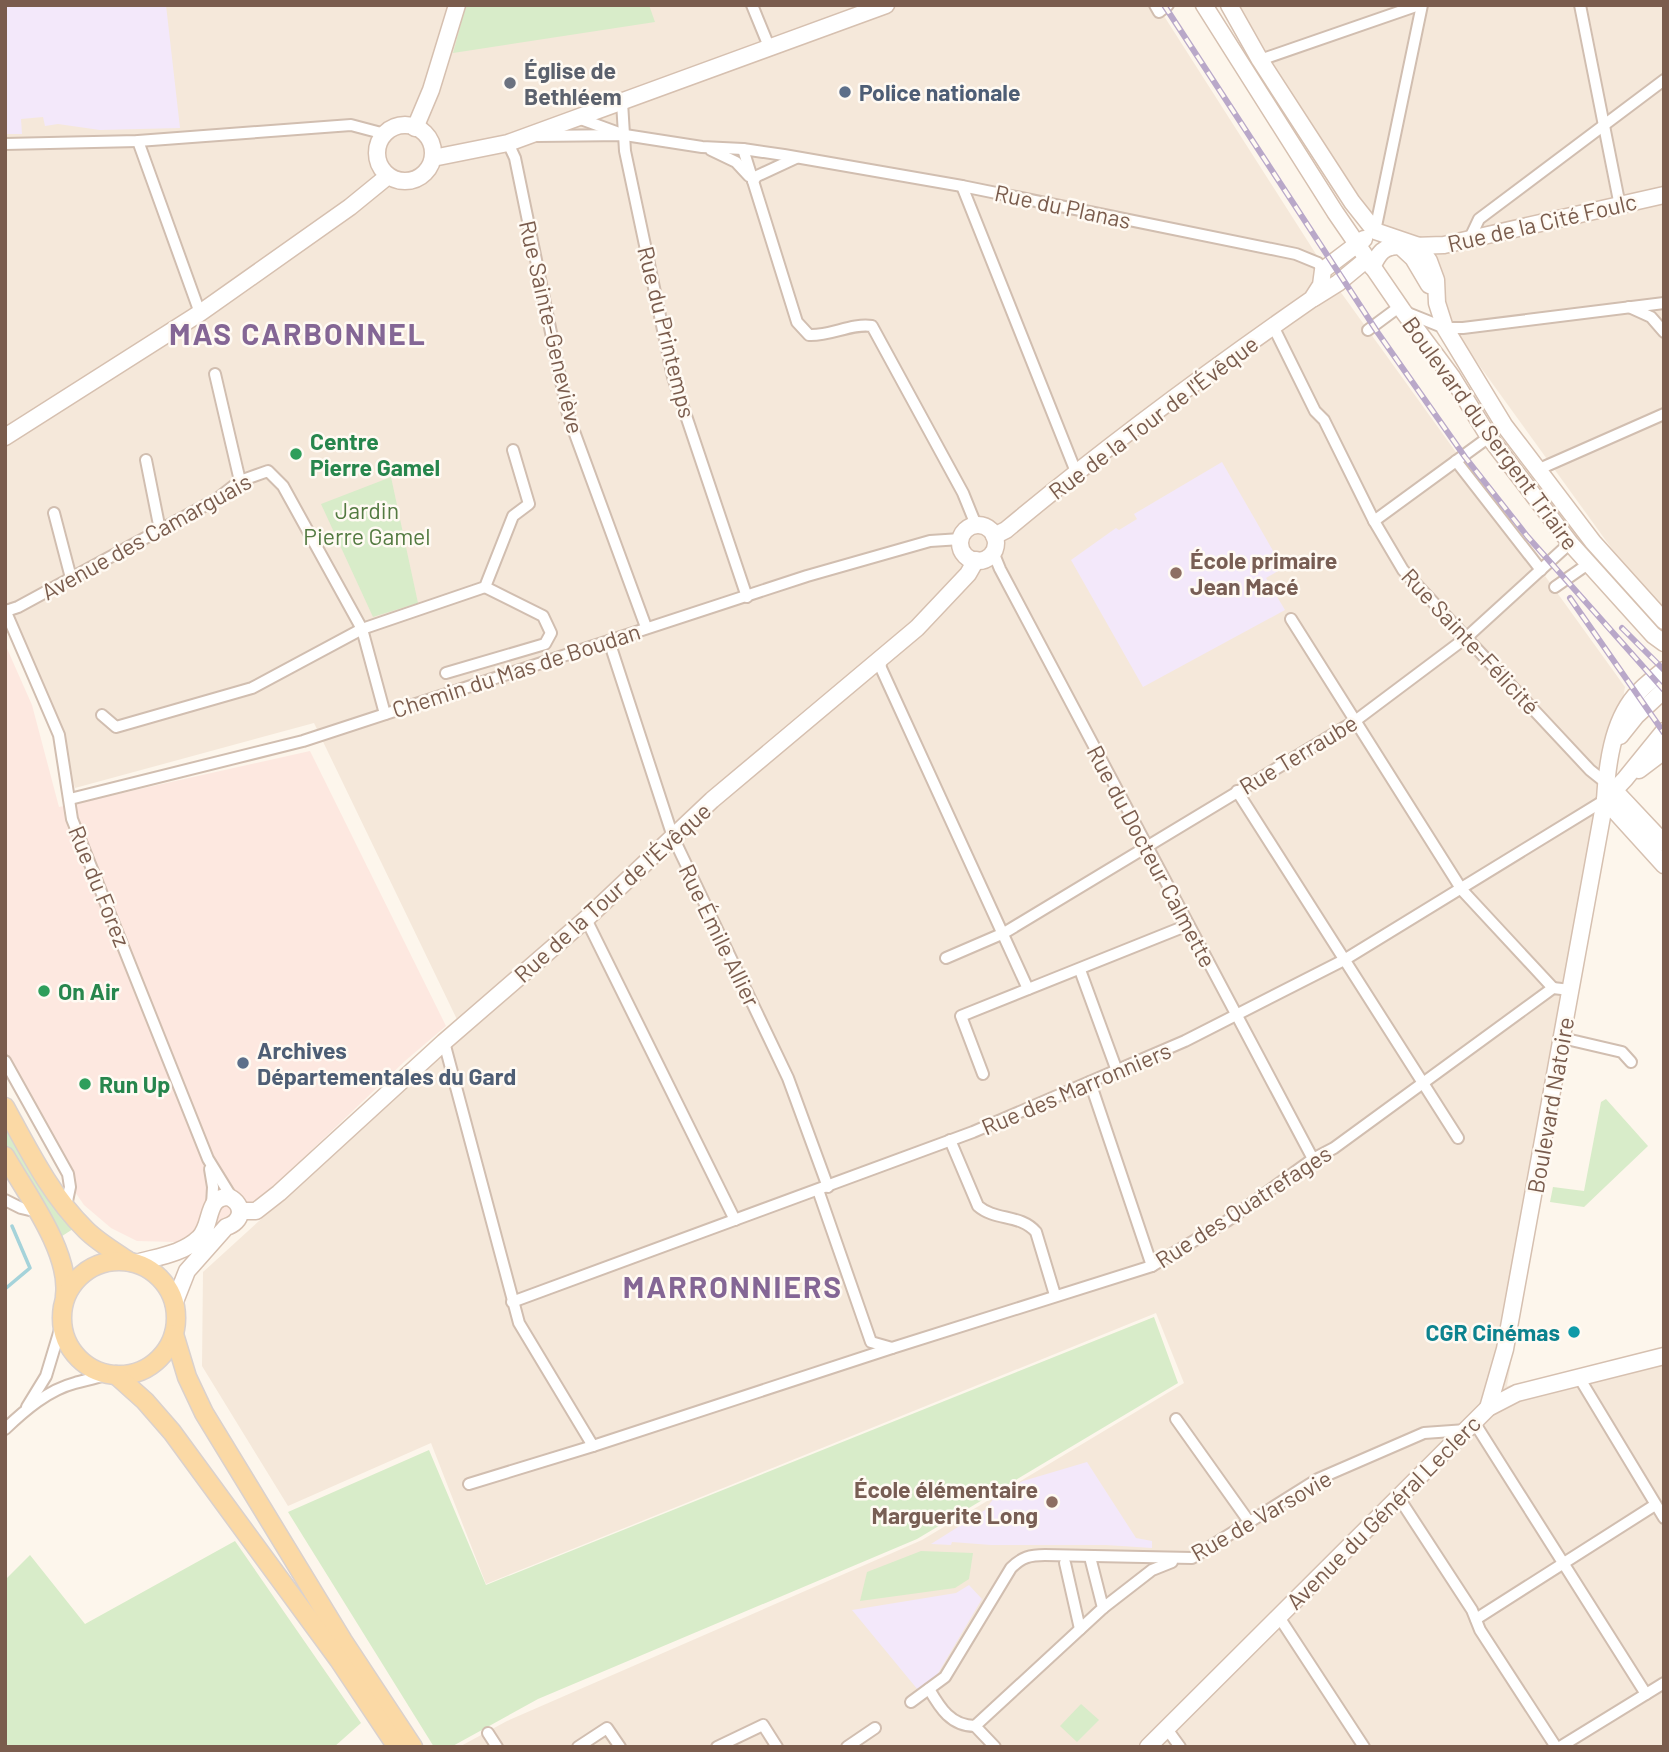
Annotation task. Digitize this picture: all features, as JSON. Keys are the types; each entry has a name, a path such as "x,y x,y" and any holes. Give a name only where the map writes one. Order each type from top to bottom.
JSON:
{"main road":[{"path":"415,128 431,90 457,5"},
{"path":"433,158 508,143 886,5"},
{"name":"Boulevard du Sergent Triaire","path":"1204,5 1357,244 1452,377 1489,437 1570,543 1658,639 1664,650"},
{"path":"1229,5 1352,202 1375,231 1419,246"},
{"path":"405,125 415,128 425,135 432,145 433,158 427,171 416,180 402,181 388,176 380,167 377,156 379,144 385,134 394,128 405,125"},
{"path":"5,438 200,313 358,201 388,176"},
{"name":"Rue de la Cité Foulc","path":"1399,246 1444,245 1664,195"},
{"path":"1312,299 1321,285 1323,270 1375,231"},
{"path":"1399,246 1413,258 1425,275 1437,303"},
{"name":"Rue de la Tour de l'Évêque","path":"994,544 1006,530 1076,472 1190,384 1312,299 1370,263 1386,247 1399,246"},
{"name":"Boulevard du Sergent Triaire","path":"1419,246 1429,261 1436,280 1437,303 1445,328 1504,425 1593,542 1664,621"},
{"path":"976,525 987,528 994,544 986,559 976,560 962,550 961,539 966,530 976,525"},
{"name":"Rue de la Tour de l'Évêque","path":"236,1205 256,1211 264,1207 444,1042 586,919 712,800 917,628 968,574 976,560"},
{"path":"1614,743 1618,726 1634,697 1664,670"},
{"name":"Boulevard Natoire","path":"1488,1408 1498,1382 1505,1349 1570,990 1613,788 1614,743 1636,716 1664,690"},
{"name":"Boulevard Natoire","path":"1613,788 1664,731"},
{"path":"1613,788 1664,751"},
{"path":"1613,788 1664,843"},
{"path":"1613,788 1664,865"},
{"path":"5,1107 51,1185 88,1232 154,1273 163,1282 174,1304 174,1334 165,1352 151,1365 132,1374 112,1374 92,1368 75,1354 65,1336 62,1316 67,1283 64,1269 38,1212 5,1156"},
{"path":"62,1316 70,1288 85,1272 107,1262 133,1262 187,1247 204,1233 211,1210 221,1197 236,1205 236,1223 226,1227 187,1271 174,1304"},
{"path":"211,1210 216,1224 226,1227"},
{"path":"174,1334 187,1377 204,1413 343,1641 413,1747"},
{"name":"Avenue du Général Leclerc","path":"1148,1747 1488,1408 1517,1393 1664,1356"},
{"path":"112,1374 145,1401 172,1432 339,1660 397,1747"}],"street":[{"path":"751,5 770,49"},
{"path":"1261,60 1420,5"},
{"path":"1375,231 1420,5"},
{"path":"1580,5 1620,206"},
{"path":"1470,238 1479,219 1664,80"},
{"name":"Rue du Printemps","path":"622,102 625,150 673,377 747,597"},
{"name":"Rue du Planas","path":"578,118 625,135"},
{"path":"5,144 138,141 351,125 385,134"},
{"name":"Rue du Planas","path":"526,136 625,135 702,147 743,149 962,186 1296,254 1318,263 1323,270"},
{"path":"138,141 200,313"},
{"name":"Rue Sainte-Geneviève","path":"508,143 515,158 568,415 646,627"},
{"path":"702,147 736,162 752,181"},
{"path":"743,149 797,321 809,335 822,336 863,325 872,326 963,494 976,525"},
{"path":"752,181 757,176 796,158"},
{"path":"962,186 1076,472"},
{"path":"1368,330 1401,309 1445,328 1463,328 1664,303"},
{"path":"1629,307 1651,317 1664,331"},
{"name":"Rue Sainte-Félicité","path":"1273,326 1315,411 1324,420 1374,521 1403,570 1590,770 1613,788"},
{"path":"215,374 240,481"},
{"path":"1537,470 1664,414"},
{"path":"1374,521 1489,437"},
{"path":"485,587 513,516 529,505 513,450"},
{"path":"146,460 160,530"},
{"name":"Boulevard du Sergent Triaire","path":"1456,461 1541,570"},
{"name":"Avenue des Camarguais","path":"5,610 18,607 217,499 240,481 268,471 283,486 362,629 385,714"},
{"path":"54,513 71,578"},
{"name":"Chemin du Mas de Boudan","path":"70,799 303,741 807,576 930,541 961,539"},
{"name":"Rue Terraube","path":"946,958 1003,933 1355,720 1466,637 1570,543"},
{"name":"Rue du Docteur Calmette","path":"994,544 1000,569 1313,1159"},
{"path":"1555,587 1588,564"},
{"path":"102,715 116,727 252,688 362,629 485,587 543,616 551,633 545,644 446,673"},
{"name":"Rue du Forez","path":"5,610 59,735 72,819 208,1159 236,1205"},
{"path":"1291,619 1462,890 1553,988 1570,990"},
{"name":"Rue Émile Allier","path":"609,641 673,836 788,1078 823,1189"},
{"path":"880,659 881,668 1028,989"},
{"name":"Rue des Marronniers","path":"512,1302 823,1189 1117,1071 1344,960 1462,890 1613,788"},
{"path":"1237,791 1458,1138"},
{"path":"586,919 735,1220"},
{"path":"983,1074 961,1016 1188,925"},
{"path":"1080,970 1117,1071"},
{"name":"Rue des Quatrefages","path":"469,1484 1152,1266 1227,1221 1313,1159 1334,1148 1553,988"},
{"path":"1562,1038 1622,1052 1631,1062"},
{"path":"444,1042 519,1323 593,1446"},
{"path":"5,1061 68,1174 70,1187 66,1206"},
{"path":"1090,1082 1152,1266"},
{"path":"950,1140 978,1206 985,1212 1021,1221 1036,1232 1055,1295"},
{"name":"Rue du Forez","path":"208,1159 213,1186 211,1210"},
{"path":"823,1189 871,1342 892,1348"},
{"path":"5,1200 38,1212"},
{"path":"23,1412 46,1376 62,1316"},
{"path":"5,1429 23,1412 51,1393 74,1383 112,1374"},
{"path":"1580,1378 1664,1518"},
{"path":"1176,1419 1250,1523"},
{"path":"1470,1426 1565,1563 1646,1695"},
{"name":"Rue de Varsovie","path":"911,1702 945,1677 1020,1559 1032,1555 1192,1558 1318,1479 1424,1433 1470,1426"},
{"path":"1399,1498 1476,1619 1480,1630 1558,1747 1664,1683"},
{"path":"1476,1619 1655,1505"},
{"path":"1090,1557 1104,1608"},
{"path":"929,1689 942,1710 951,1718 963,1726 975,1726 1104,1608 1152,1570 1178,1559"},
{"path":"1065,1563 1080,1629"},
{"path":"1279,1617 1364,1747"},
{"path":"717,1747 763,1725 777,1747"},
{"path":"975,1726 995,1747"},
{"path":"578,1747 607,1728 620,1747"},
{"path":"847,1747 875,1728"},
{"path":"1167,1729 1180,1747"},
{"path":"488,1733 497,1747"}],"shaded area":[{"path":"5,5 1157,5 1337,287 1625,687 1507,1386 1664,1353 1664,1747 459,1747 507,1721 922,1540 1184,1383 1156,1313 486,1584 431,1443 288,1506 202,1366 203,1272 464,1034 314,723 75,788 5,598"},
{"path":"5,5 166,5 180,128 100,130 58,124 45,126 43,117 21,119 22,134 5,134"},
{"path":"1234,5 1664,5 1664,615 1646,596 1382,231"},
{"name":"École primaire Jean Macé","path":"1222,462 1283,568 1266,578 1285,610 1143,687 1071,560 1116,528 1119,530 1137,519 1134,514"},
{"path":"5,644 32,705 59,807 310,751 446,1026 405,1061 214,1243 137,1241 111,1228 84,1205 73,1189 74,1178 5,1055"},
{"name":"École élémentaire Marguerite Long","path":"1087,1462 1136,1538 1152,1541 1152,1548 952,1542 951,1545 931,1544 985,1510 997,1494 1023,1481"},
{"path":"969,1585 982,1599 937,1675 918,1690 852,1610 956,1593"}],"green space":[{"path":"466,5 649,5 655,22 453,53"},
{"name":"Jardin Pierre Gamel","path":"391,477 418,603 373,617 321,504"},
{"path":"1606,1099 1648,1146 1584,1207 1550,1202 1553,1187 1584,1191 1601,1102"},
{"path":"5,1126 73,1229 59,1238 5,1143"},
{"path":"1154,1317 1178,1383 917,1539 538,1699 451,1747 434,1747 288,1512 429,1450 486,1585"},
{"path":"235,1541 361,1723 334,1747 5,1747 5,1580 30,1555 85,1624"},
{"path":"921,1551 973,1553 969,1579 955,1588 860,1601 867,1572"},
{"path":"1081,1704 1099,1720 1077,1742 1060,1726"}],"waterway":[{"path":"5,1289 30,1268 12,1226"}],"railway":[{"path":"1164,5 1378,333 1465,457 1527,536 1664,690"},
{"path":"1570,598 1664,733"},
{"path":"1622,628 1664,670"}],"place":[{"name":"Église de Bethléem","path":"510,83"},
{"name":"Police nationale","path":"845,92"},
{"name":"Centre Pierre Gamel","path":"296,454"},
{"name":"École primaire Jean Macé","path":"1176,573"},
{"name":"On Air","path":"44,991"},
{"name":"Archives Départementales du Gard","path":"243,1063"},
{"name":"Run Up","path":"85,1084"},
{"name":"CGR Cinémas","path":"1574,1332"},
{"name":"École élémentaire Marguerite Long","path":"1052,1502"}],"district":[{"name":"MAS CARBONNEL","path":"298,333"},
{"name":"MARRONNIERS","path":"733,1286"}]}
